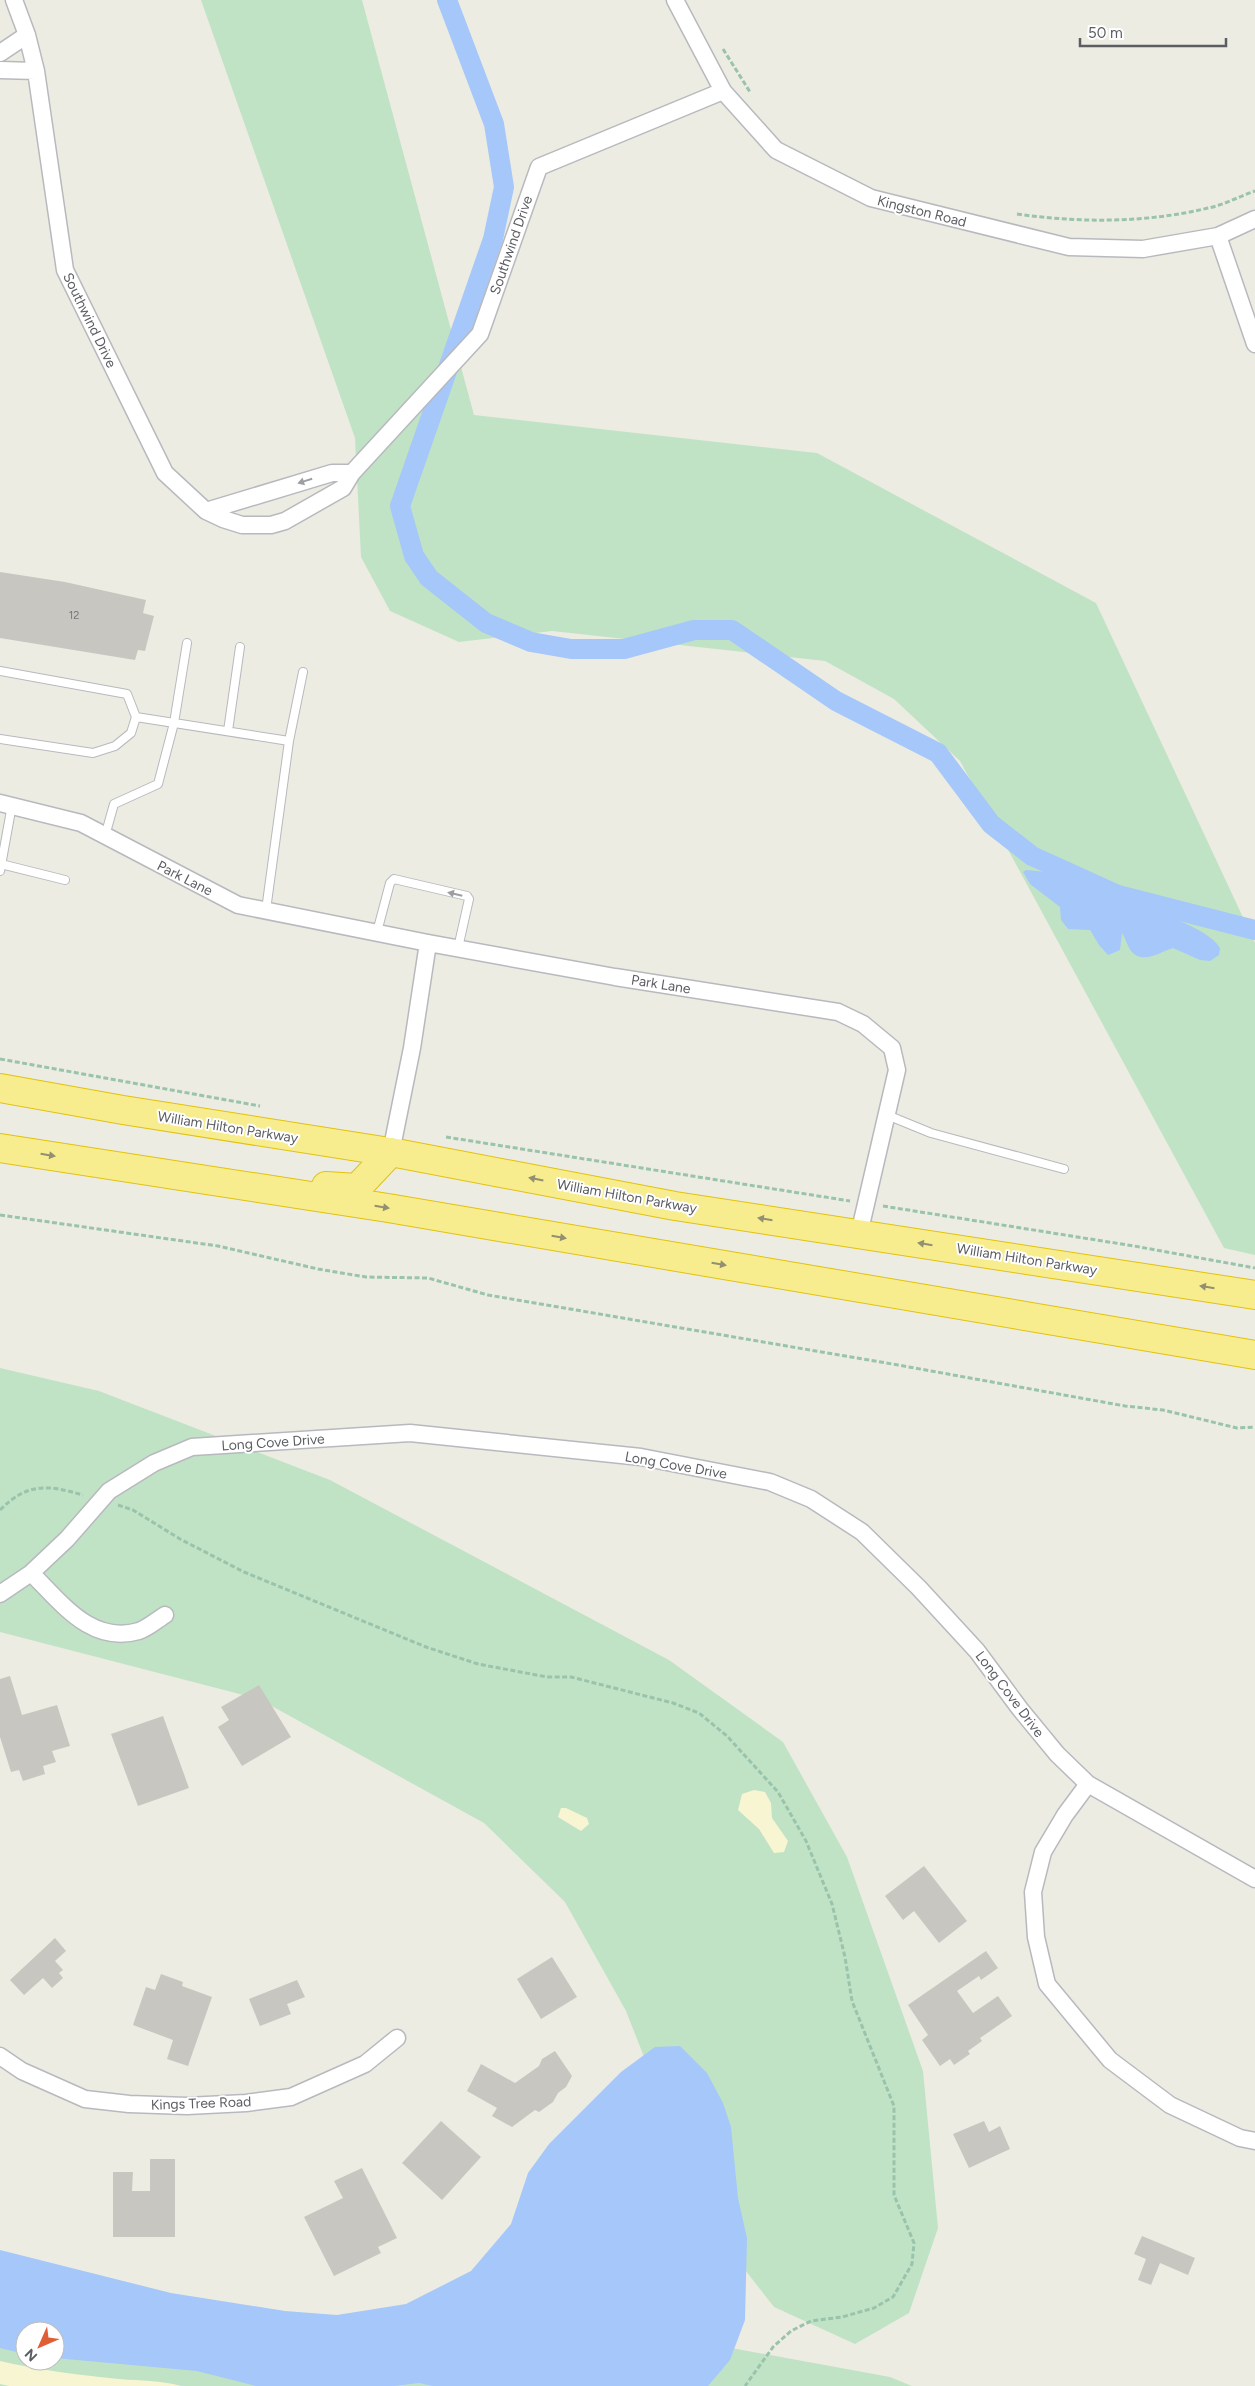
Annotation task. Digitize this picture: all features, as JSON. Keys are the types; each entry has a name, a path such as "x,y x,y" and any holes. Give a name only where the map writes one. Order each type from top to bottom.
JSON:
{"highway":[{"name":"William Hilton Parkway","path":"0,1088 123,1110 391,1152 675,1206 1255,1295"},
{"path":"0,1148 408,1211 1255,1355"},
{"path":"207,1180 357,1188 391,1152"}],"street":[{"name":"Southwind Drive","path":"14,0 27,35 36,71 65,270 165,474 206,511 242,525 271,525 285,521 343,488 352,473 480,334 538,167 723,91"},
{"name":"Kingston Road","path":"675,0 723,91 776,150 871,198 1069,247 1143,249 1218,236 1255,219"},
{"path":"0,53 27,35"},
{"path":"0,70 36,71"},
{"path":"1218,236 1255,344"},
{"path":"206,511 332,473 352,473"},
{"name":"Park Lane","path":"6,804 81,823 238,905 428,943 615,977 838,1012 863,1024 892,1048 897,1070 859,1234"},
{"path":"391,1152 412,1048 428,943"},
{"name":"Long Cove Drive","path":"0,1594 31,1573 67,1539 109,1491 154,1463 192,1447 410,1433 641,1457 770,1482 810,1499 869,1539 919,1588 977,1651 1020,1709 1057,1754 1088,1784 1255,1878"},
{"path":"31,1573 63,1605 91,1628 117,1635 141,1630 165,1615"},
{"path":"1088,1784 1065,1815 1043,1852 1033,1892 1036,1937 1047,1984 1110,2060 1170,2105 1231,2134 1255,2141"},
{"name":"Kings Tree Road","path":"0,2056 22,2071 85,2099 129,2104 187,2106 246,2103 290,2097 365,2064 396,2038"}],"lane":[{"path":"105,836 114,804 158,784 174,723 187,643"},
{"path":"228,731 240,647"},
{"path":"0,672 127,694 136,718 131,733 115,746 93,753 0,739"},
{"path":"266,910 289,742 303,672"},
{"path":"136,718 289,742"},
{"path":"6,804 1,867 65,880"},
{"path":"377,932 390,883 394,879 467,896 469,899 458,948"},
{"name":"Park Lane","path":"863,1024 880,1024"},
{"path":"887,1115 931,1134 1064,1169"}],"path":[{"path":"722,47 753,97"},
{"path":"1013,213 1050,218 1132,220 1209,208 1255,191"},
{"path":"0,1059 266,1107"},
{"path":"445,1136 1134,1246 1255,1268"},
{"path":"0,1215 218,1246 318,1269 366,1276 428,1278 488,1296 898,1365 1125,1406 1163,1410 1237,1428 1255,1427"},
{"path":"0,1510 18,1495 37,1487 54,1487 101,1500 134,1510 180,1539 244,1572 426,1647 478,1664 547,1677 571,1676 673,1703 699,1713 727,1736 778,1792 806,1841 832,1904 845,1956 852,2001 894,2106 894,2195 914,2243 912,2264 893,2297 874,2308 842,2317 811,2321 791,2331 773,2347 745,2386"}],"green space":[{"path":"201,0 362,0 474,415 817,453 1096,603 1255,943 1255,1255 1224,1248 960,761 894,699 825,661 552,631 459,642 390,611 361,557 355,438"},
{"path":"0,1368 99,1391 330,1480 669,1660 783,1742 847,1857 923,2071 938,2228 909,2313 855,2344 774,2307 710,2225 626,2011 565,1902 484,1823 259,1699 0,1632"},
{"path":"0,2285 95,2321 606,2325 890,2377 912,2386 0,2386"}],"sand":[{"path":"754,1790 765,1792 771,1803 772,1818 788,1841 784,1852 774,1853 759,1829 738,1810 742,1794"},
{"path":"561,1808 566,1808 587,1818 589,1824 581,1831 558,1817"},
{"path":"0,2361 15,2364 15,2371 53,2371 181,2386 9,2386 0,2384"}],"water":[{"path":"1026,870 1066,876 1086,883 1092,888 1121,900 1175,919 1203,932 1213,940 1220,948 1219,955 1210,961 1200,960 1173,948 1152,956 1141,957 1131,951 1122,933 1120,950 1108,955 1090,930 1068,929 1061,920 1060,907 1030,884 1023,872"},
{"path":"680,2046 707,2073 723,2103 731,2127 738,2198 747,2238 745,2320 730,2360 708,2386 433,2386 419,2383 394,2386 256,2386 197,2371 65,2359 65,2321 15,2321 15,2352 0,2348 0,2250 171,2293 285,2311 337,2315 406,2304 471,2271 511,2224 528,2173 549,2144 621,2072 655,2047"}],"building":[{"path":"0,572 65,582 146,600 143,613 154,616 145,651 138,650 135,660 0,638"},
{"path":"10,1676 22,1715 57,1705 70,1746 52,1751 56,1762 43,1766 45,1774 23,1781 19,1770 11,1772 0,1737 0,1679"},
{"path":"259,1685 291,1737 242,1766 218,1727 229,1720 221,1707"},
{"path":"163,1716 189,1788 138,1806 111,1734"},
{"path":"924,1866 967,1921 939,1943 914,1911 903,1920 885,1896"},
{"path":"55,1938 66,1951 55,1961 63,1970 59,1973 63,1978 52,1988 43,1978 24,1995 10,1980"},
{"path":"986,1951 998,1968 981,1980 979,1976 957,1991 973,2013 998,1996 1012,2016 980,2038 982,2041 968,2051 970,2054 954,2065 950,2059 940,2066 922,2040 928,2035 908,2005"},
{"path":"552,1957 577,1997 541,2019 517,1979"},
{"path":"161,1974 183,1982 182,1986 212,1997 188,2066 167,2059 173,2040 133,2025 146,1987 155,1990"},
{"path":"297,1980 305,1997 287,2004 291,2014 260,2026 249,1999"},
{"path":"555,2051 572,2076 566,2087 558,2093 553,2102 539,2112 535,2110 512,2127 492,2116 497,2108 467,2091 481,2064 515,2083 539,2066 542,2059"},
{"path":"441,2121 481,2157 442,2200 402,2163"},
{"path":"984,2121 989,2132 1000,2126 1010,2149 969,2168 953,2134"},
{"path":"150,2159 175,2159 175,2237 113,2237 113,2172 133,2172 132,2191 150,2191"},
{"path":"362,2168 397,2238 378,2247 381,2253 334,2276 304,2217 343,2198 334,2181"},
{"path":"1142,2236 1195,2258 1188,2275 1160,2263 1151,2285 1138,2280 1146,2259 1134,2254"}],"waterway":[{"path":"447,0 494,124 504,187 493,239 400,506 414,556 429,578 486,623 531,642 571,649 624,649 694,630 732,630 836,701 938,753 991,824 1032,856 1118,895 1255,930"}]}
